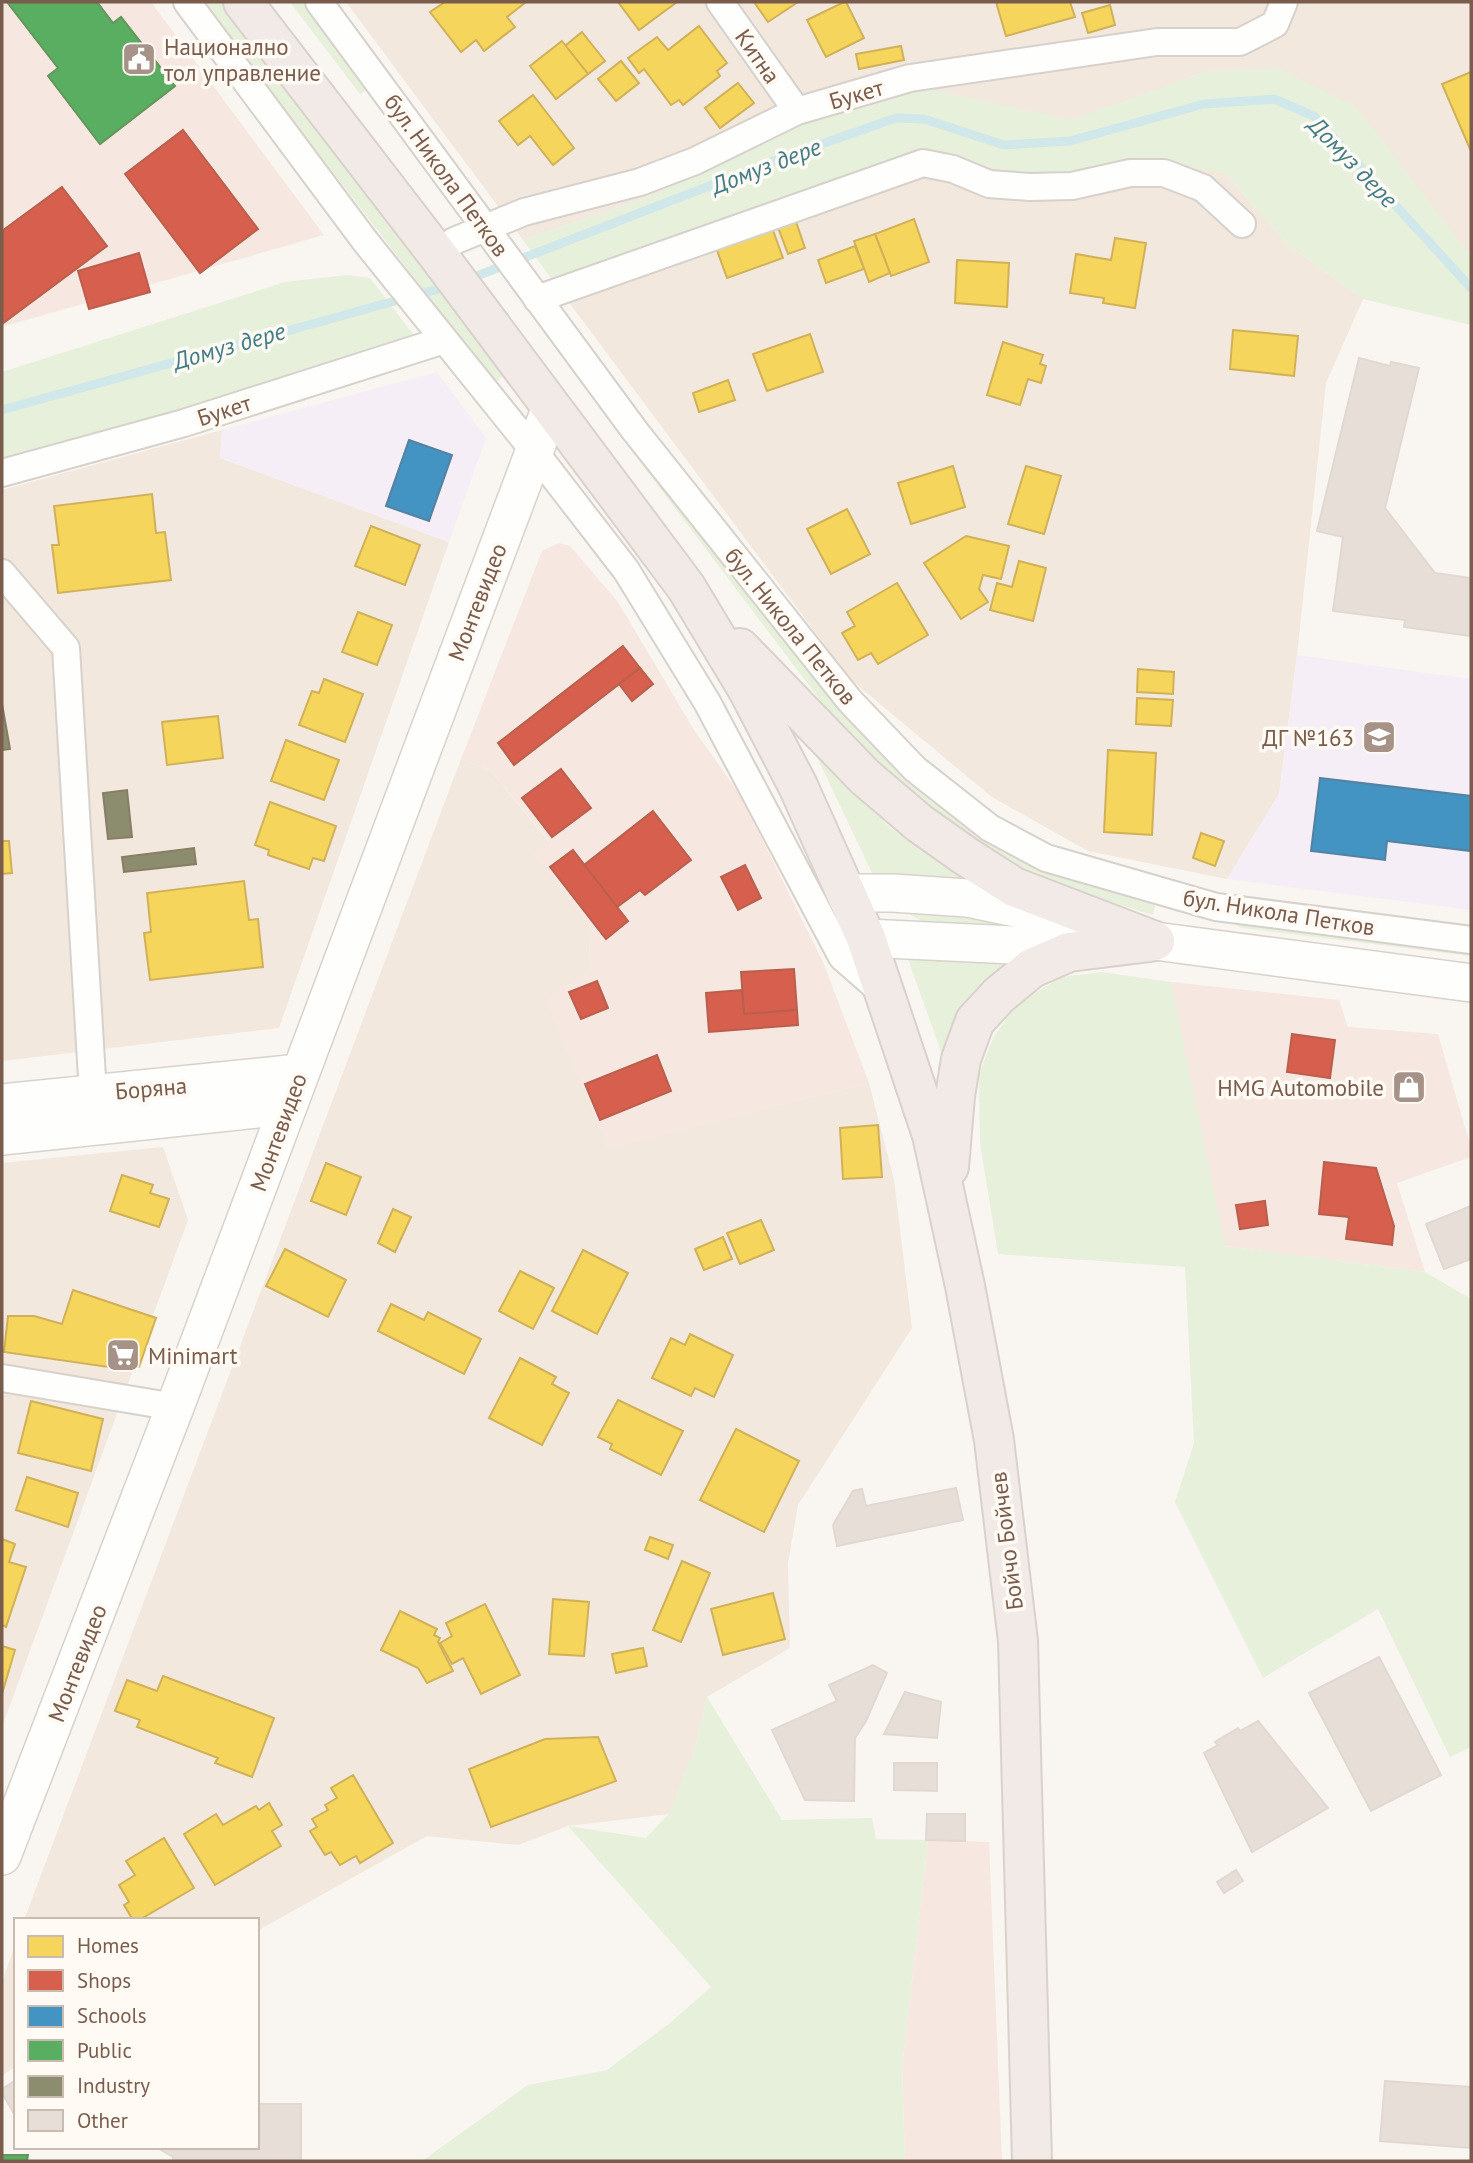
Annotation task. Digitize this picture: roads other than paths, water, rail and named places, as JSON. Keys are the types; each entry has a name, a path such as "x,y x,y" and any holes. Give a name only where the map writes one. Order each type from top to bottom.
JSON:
{"highway":[{"path":"243,2 437,254 686,586 758,669 865,777 919,823 1014,887 1155,941"},
{"path":"686,586 748,690 792,774 866,939"},
{"name":"Бойчо Бойчев","path":"866,939 932,1135 994,1440 1018,1641 1032,2161"},
{"path":"946,1197 961,1059 975,1021 999,995 1031,968 1069,952 1155,941"}],"street":[{"path":"187,2 389,271 626,570 701,691 842,957 886,996"},
{"name":"бул. Никола Петков","path":"319,2 644,442 850,701 915,769 990,828 1046,858 1216,907 1471,940"},
{"name":"Китна","path":"720,2 796,111"},
{"name":"Букет","path":"437,254 454,240 489,230 524,212 640,182 695,162 796,111 910,78 1157,42 1240,42 1275,24 1284,2"},
{"path":"535,296 923,163 953,169 989,184 1030,187 1072,186 1130,173 1164,173 1203,188 1242,224"},
{"name":"Букет","path":"2,473 184,423 439,334"},
{"name":"Монтевидео","path":"2,1856 175,1407 551,407"},
{"path":"2,573 66,648 93,1094"},
{"name":"бул. Никола Петков","path":"847,893 967,898 999,903 1155,941 1471,983"},
{"name":"бул. Никола Петков","path":"866,939 1013,945 1155,941"},
{"name":"Боряна","path":"2,1103 299,1073"},
{"name":"Боряна","path":"2,1136 286,1106"},
{"path":"2,1378 175,1407"}],"waterway":[{"name":"Домуз дере","path":"469,279 787,156 896,118 924,119 1004,145 1070,141 1204,104 1274,99 1314,116 1471,288"},
{"name":"Домуз дере","path":"2,410 449,286"}],"place":[{"name":"Национално тол управление","path":"139,59"},
{"name":"ДГ №163","path":"1379,737"},
{"name":"HMG Automobile","path":"1409,1087"},
{"name":"Minimart","path":"123,1355"}]}
